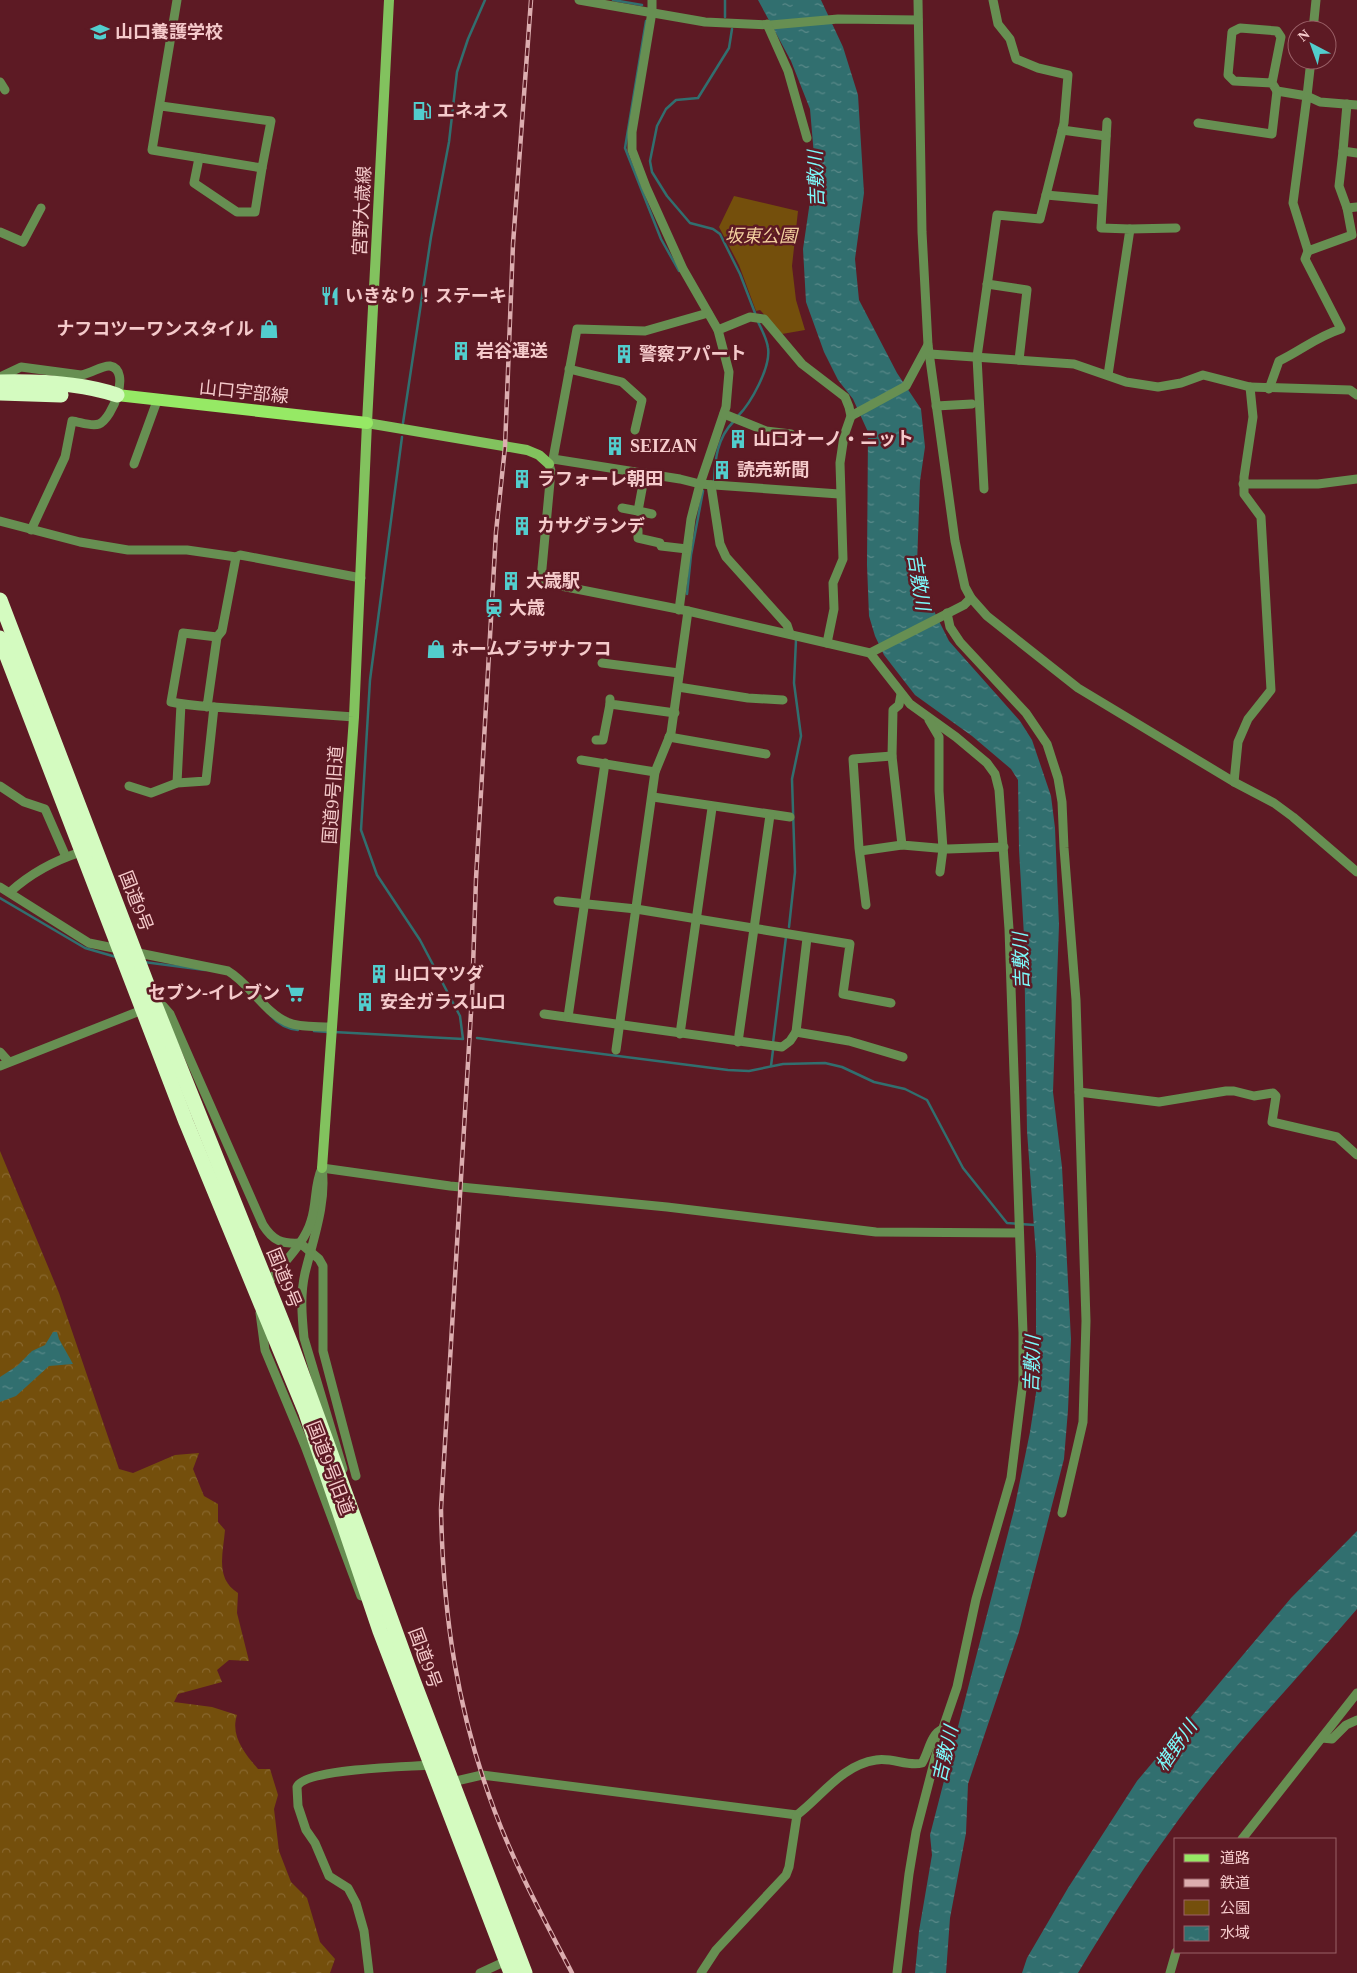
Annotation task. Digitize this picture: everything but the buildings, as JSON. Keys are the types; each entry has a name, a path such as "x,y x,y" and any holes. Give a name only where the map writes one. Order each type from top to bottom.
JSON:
{"highway":[{"path":"0,382 27,382 99,389 117,395"},
{"path":"0,393 97,398 117,395"},
{"name":"国道9号","path":"0,600 117,924 124,964 149,1008 291,1344 452,1782 525,1973"},
{"name":"国道9号","path":"0,638 74,854 117,924 140,966 149,1008 221,1209 306,1413 380,1631 508,1967"}],"main road":[{"name":"山口宇部線","path":"117,395 157,401 367,423"}],"street":[{"path":"176,0 161,106 152,150 262,168"},
{"name":"宮野大歳線","path":"367,423 389,0"},
{"path":"579,0 705,22 769,25 838,19 918,20"},
{"path":"616,1050 655,772 670,737 675,713 680,673 687,549 691,519 700,484 724,414 730,384 727,361 718,330 664,232 632,150 636,103 652,12 652,0"},
{"path":"918,0 922,232 929,349 954,541 965,587 971,598 987,616 1078,688 1293,816 1357,872"},
{"path":"984,489 977,357 997,215 1040,219 1062,130 1068,75 1038,68 1016,59 1010,39 998,24 996,7 992,0"},
{"path":"1314,20 1316,0"},
{"path":"769,25 788,71 807,138"},
{"path":"1198,123 1272,134 1274,87 1281,37 1277,31 1240,28 1232,32 1228,75 1234,81 1274,87 1307,96 1320,102 1357,105"},
{"path":"1270,389 1280,362 1321,336 1341,330 1305,259 1308,251 1293,203 1310,70"},
{"path":"0,82 5,90"},
{"path":"1308,251 1352,235 1347,208 1339,186 1347,104"},
{"path":"161,106 271,121 255,212 237,212 194,183 199,158"},
{"path":"1107,122 1101,228 1176,228"},
{"path":"1062,130 1106,136"},
{"path":"1343,151 1357,153"},
{"path":"1046,195 1102,200"},
{"path":"1347,208 1357,207"},
{"path":"0,232 23,242 41,208"},
{"path":"1108,375 1130,229"},
{"path":"987,284 1027,290 1018,360"},
{"path":"708,313 645,331 577,329 551,462 540,579 546,583 874,652 947,614 971,598"},
{"path":"718,330 750,317 764,320 802,364 845,397 854,414"},
{"path":"929,349 977,357 1074,364 1126,382 1158,387 1181,383 1203,375 1250,387 1350,390 1357,395"},
{"path":"827,643 834,609 833,583 843,559 840,494 841,452 854,414 906,386 929,349"},
{"path":"0,377 21,367 81,375 90,374 106,366 113,366 121,379 117,395 104,422 96,425 72,421 65,457 31,530"},
{"path":"569,369 622,382 642,400 635,430"},
{"path":"1234,782 1238,742 1248,718 1271,690 1262,517 1244,494 1243,484 1253,417 1250,387"},
{"path":"134,464 157,401"},
{"path":"936,406 972,404"},
{"path":"724,414 766,431 791,434"},
{"path":"367,423 527,450 551,462 645,473 700,484 840,494"},
{"name":"国道9号旧道","path":"345,1491 336,1442 304,1338 302,1292 305,1274 312,1253 324,1182 322,1168 330,1027 339,946 354,717 367,423"},
{"path":"638,511 645,473"},
{"path":"1243,484 1318,484 1357,479"},
{"path":"711,485 720,544 726,557 787,625 790,634"},
{"path":"622,508 652,514"},
{"path":"0,521 80,542 128,550 187,550 236,557 250,557 361,578"},
{"path":"638,530 638,538 660,543 661,546 687,549"},
{"path":"129,786 152,793 177,784 206,781 217,636 222,631 236,557"},
{"path":"947,614 950,627 960,642 1026,713 1046,744 1058,778 1062,802 1076,1000 1086,1322 1083,1412 1075,1466 1062,1513"},
{"path":"217,636 184,633 171,702 211,707 354,717"},
{"path":"874,652 901,694 910,704 978,754 995,774 999,790 1009,929 1023,1381 1011,1478 976,1599 957,1687 943,1728 916,1832 897,1973"},
{"path":"602,663 680,673"},
{"path":"678,687 748,698 784,700"},
{"path":"901,694 899,705 893,710 892,756 902,845"},
{"path":"603,740 610,702 675,713"},
{"path":"177,784 181,704"},
{"path":"928,717 940,737 939,791 943,849 940,872"},
{"path":"670,737 766,754"},
{"path":"866,905 853,759 892,756"},
{"path":"581,760 655,772"},
{"path":"568,1017 605,763"},
{"path":"0,786 24,802 45,809 74,854 19,884 10,892"},
{"path":"653,797 712,808 790,817"},
{"path":"680,1034 712,808"},
{"path":"738,1042 770,815"},
{"path":"860,851 902,845 943,849 1004,847"},
{"path":"0,886 89,943 228,971 286,1022 296,1025 330,1027"},
{"path":"558,901 636,909 850,944 843,994 891,1002"},
{"path":"544,1014 782,1047 790,1041 796,1032 808,938"},
{"path":"0,1052 5,1064 149,1008 163,1006 170,1014 263,1225 276,1241 284,1244 300,1243 319,1259 322,1266 324,1351 356,1476"},
{"path":"796,1032 849,1041 903,1057"},
{"path":"1078,1092 1159,1102 1234,1090 1254,1096 1273,1094 1276,1096 1272,1122 1336,1137 1357,1155"},
{"path":"322,1168 450,1186 667,1207 876,1232 1019,1231"},
{"name":"国道9号旧道","path":"272,1278 300,1243 311,1221 316,1180 322,1168"},
{"name":"国道9号旧道","path":"260,1313 265,1350 305,1446 365,1608 380,1631"},
{"path":"1243,1838 1357,1693"},
{"path":"1322,1738 1332,1739 1346,1725 1357,1720"},
{"path":"701,1973 722,1943 786,1875 789,1867 797,1815 839,1777 859,1766 875,1760 893,1759 916,1765 922,1763 932,1740 938,1731 943,1728"},
{"path":"369,1973 364,1930 356,1903 348,1888 330,1876 315,1843 306,1830 298,1806 297,1786 304,1779 343,1771 431,1765"},
{"path":"452,1782 482,1775 797,1815"},
{"path":"1170,1973 1176,1953"},
{"path":"480,1973 508,1967"}],"green space":[{"name":"坂東公園","path":"734,196 798,211 792,266 796,300 805,330 782,334 760,310 756,311 739,265 719,227"},
{"path":"0,1151 59,1293 119,1469 133,1473 175,1455 199,1453 193,1469 204,1496 218,1504 218,1522 225,1530 222,1557 223,1573 226,1581 238,1593 237,1613 249,1661 229,1660 217,1670 222,1682 178,1694 174,1702 212,1707 237,1715 235,1723 237,1737 244,1751 258,1769 270,1769 278,1795 274,1809 279,1851 291,1882 307,1898 320,1942 335,1959 330,1973 0,1973"}],"water":[{"name":"吉敷川","path":"758,0 821,0 843,47 858,95 864,193 855,259 859,300 897,373 921,409 925,447 920,481 917,565 927,597 949,641 1020,721 1032,740 1051,796 1055,828 1059,925 1053,1092 1062,1167 1071,1339 1064,1459 1019,1632 968,1784 966,1833 950,1918 946,1973 915,1973 919,1931 932,1855 930,1835 1014,1510 1036,1393 1036,1255 1027,1131 1024,936 1019,850 1018,780 1011,769 972,736 915,695 884,655 875,636 869,616 867,565 868,432 853,399 838,380 824,352 806,302 803,249 815,167 810,109 791,61"},
{"path":"53,1332 57,1332 73,1364 49,1366 16,1396 0,1402 0,1377 17,1366 32,1351 45,1345"},
{"name":"椹野川","path":"1357,1531 1357,1609 1236,1746 1191,1803 1133,1884 1078,1973 1022,1973 1027,1958 1068,1888 1137,1781 1291,1598"}],"waterway":[{"path":"403,423 431,237 449,142 457,72 468,39 485,0"},
{"path":"613,0 642,5"},
{"path":"725,0 725,17"},
{"path":"646,21 625,148 661,239 679,271"},
{"path":"732,29 729,48 698,98 676,100 666,109 657,126 650,161 652,172 667,196 690,223 713,229 720,234 740,274 755,313"},
{"path":"738,416 754,394 763,374 768,356 767,345 758,322"},
{"path":"714,482 716,457 720,442 734,421"},
{"path":"334,1032 463,1039 460,1016 420,940 377,875 361,830 370,680 402,437"},
{"path":"687,594 691,555 703,491"},
{"path":"789,927 795,872 792,779 801,736 794,683 796,640"},
{"path":"0,898 85,948 116,957"},
{"path":"773,1043 786,937"},
{"path":"144,962 205,970"},
{"path":"271,1016 283,1026 298,1030"},
{"path":"314,1031 328,1032"},
{"path":"477,1038 728,1070 749,1071 783,1064 825,1063 842,1067 874,1082 905,1089 927,1100 963,1168 1007,1223 1035,1225"},
{"path":"771,1066 773,1050"}],"railway":[{"path":"531,0 513,244 505,447 496,532 476,879 472,996 441,1509 442,1549 449,1625 454,1663 471,1737 503,1833 531,1894 572,1973"}],"place":[{"name":"山口養護学校","path":"100,32"},
{"name":"エネオス","path":"422,111"},
{"name":"いきなり！ステーキ","path":"330,296"},
{"name":"ナフコツーワンスタイル","path":"269,329"},
{"name":"岩谷運送","path":"461,351"},
{"name":"警察アパート","path":"624,354"},
{"name":"山口オーノ・ニット","path":"738,439"},
{"name":"SEIZAN","path":"615,446"},
{"name":"読売新聞","path":"722,470"},
{"name":"ラフォーレ朝田","path":"522,479"},
{"name":"カサグランデ","path":"522,526"},
{"name":"大歳駅","path":"511,581"},
{"name":"大歳","path":"494,608"},
{"name":"ホームプラザナフコ","path":"436,649"},
{"name":"山口マツダ","path":"379,974"},
{"name":"セブン-イレブン","path":"295,993"},
{"name":"安全ガラス山口","path":"365,1002"}]}
